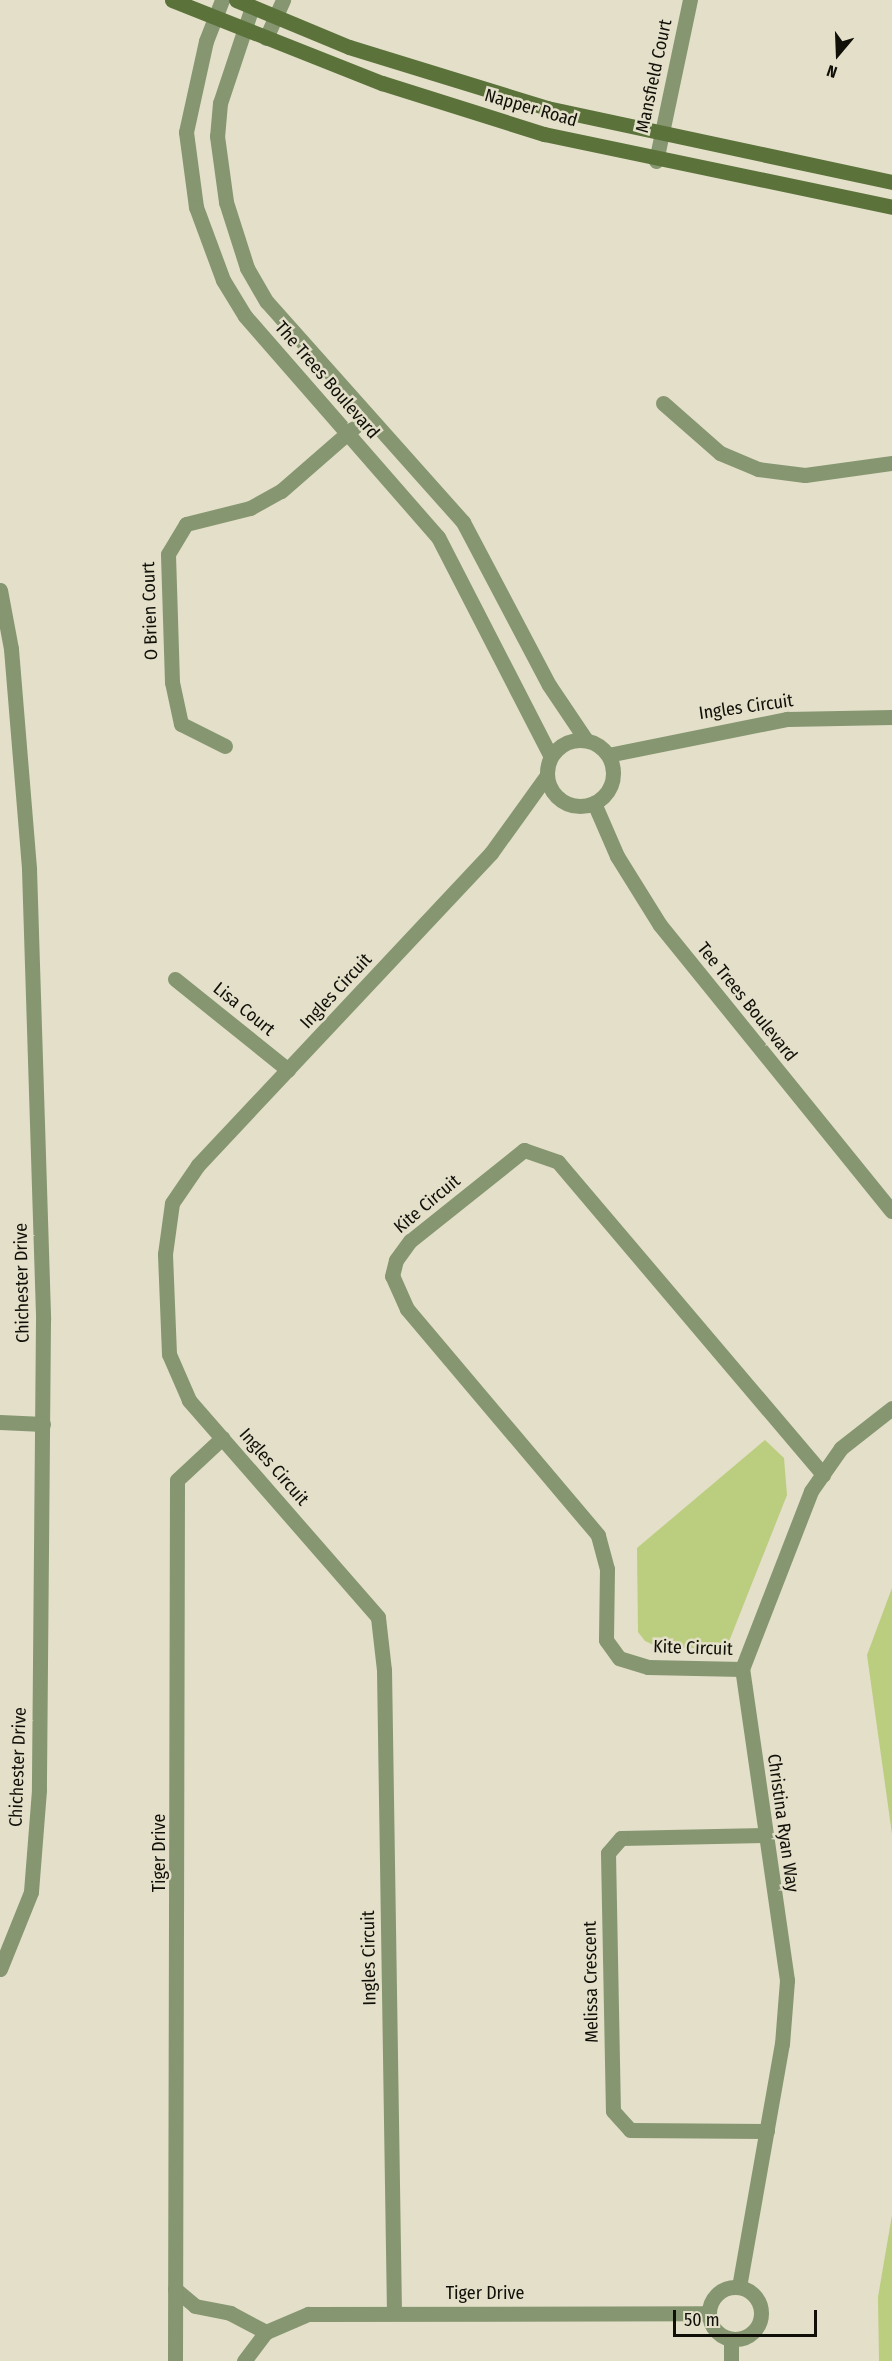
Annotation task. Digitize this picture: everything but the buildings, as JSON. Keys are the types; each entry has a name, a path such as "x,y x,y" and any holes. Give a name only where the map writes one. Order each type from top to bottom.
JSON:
{"main road":[{"name":"Napper Road","path":"172,0 393,87 544,134 656,161 892,207"},
{"name":"Napper Road","path":"237,0 275,18 482,90 662,133 892,182"}],"street":[{"name":"The Trees Boulevard","path":"222,0 215,18 186,132 196,207 223,280 245,316 438,537 549,755"},
{"path":"266,38 283,0"},
{"name":"Mansfield Court","path":"656,161 690,0"},
{"name":"The Trees Boulevard","path":"252,8 220,102 218,136 226,202 247,268 267,302 463,522 549,685 586,740"},
{"path":"663,403 720,453 758,469 805,475 892,463"},
{"name":"O Brien Court","path":"225,746 181,724 172,682 168,554 186,524 250,508 281,491 367,416"},
{"name":"Chichester Drive","path":"0,590 11,649 29,869 43,1424 39,1790 32,1881 0,1969"},
{"name":"Ingles Circuit","path":"608,754 787,718 892,717"},
{"path":"586,740 608,754 611,785 594,803 577,805 559,799 547,775 549,755 561,745 586,740"},
{"name":"Ingles Circuit","path":"394,2313 384,1670 378,1617 189,1400 169,1354 165,1254 172,1203 198,1166 491,854 547,775"},
{"name":"Tee Trees Boulevard","path":"594,803 617,856 660,924 892,1211"},
{"name":"Lisa Court","path":"175,979 288,1070"},
{"name":"Kite Circuit","path":"742,1669 648,1666 619,1658 606,1640 607,1569 598,1535 407,1309 392,1276 396,1260 410,1241 524,1150 558,1162 823,1475"},
{"name":"Christina Ryan Way","path":"739,2287 767,2131 786,1980 742,1669 811,1491 841,1448 892,1408"},
{"path":"0,1422 43,1424"},
{"name":"Tiger Drive","path":"175,2361 177,1480 222,1438"},
{"name":"Melissa Crescent","path":"764,1835 621,1838 608,1853 613,2111 630,2130 767,2131"},
{"path":"739,2287 756,2298 760,2317 750,2334 731,2339 712,2327 708,2313 718,2293 739,2287"},
{"path":"175,2289 195,2306 230,2313 266,2332"},
{"name":"Tiger Drive","path":"244,2361 266,2332 308,2314 708,2313"},
{"path":"731,2339 731,2361"}],"green space":[{"path":"765,1440 784,1458 787,1495 728,1644 719,1649 658,1647 645,1641 638,1632 637,1548"},
{"path":"892,1588 892,1834 867,1655"},
{"path":"892,2215 892,2361 879,2361 878,2297"}]}
